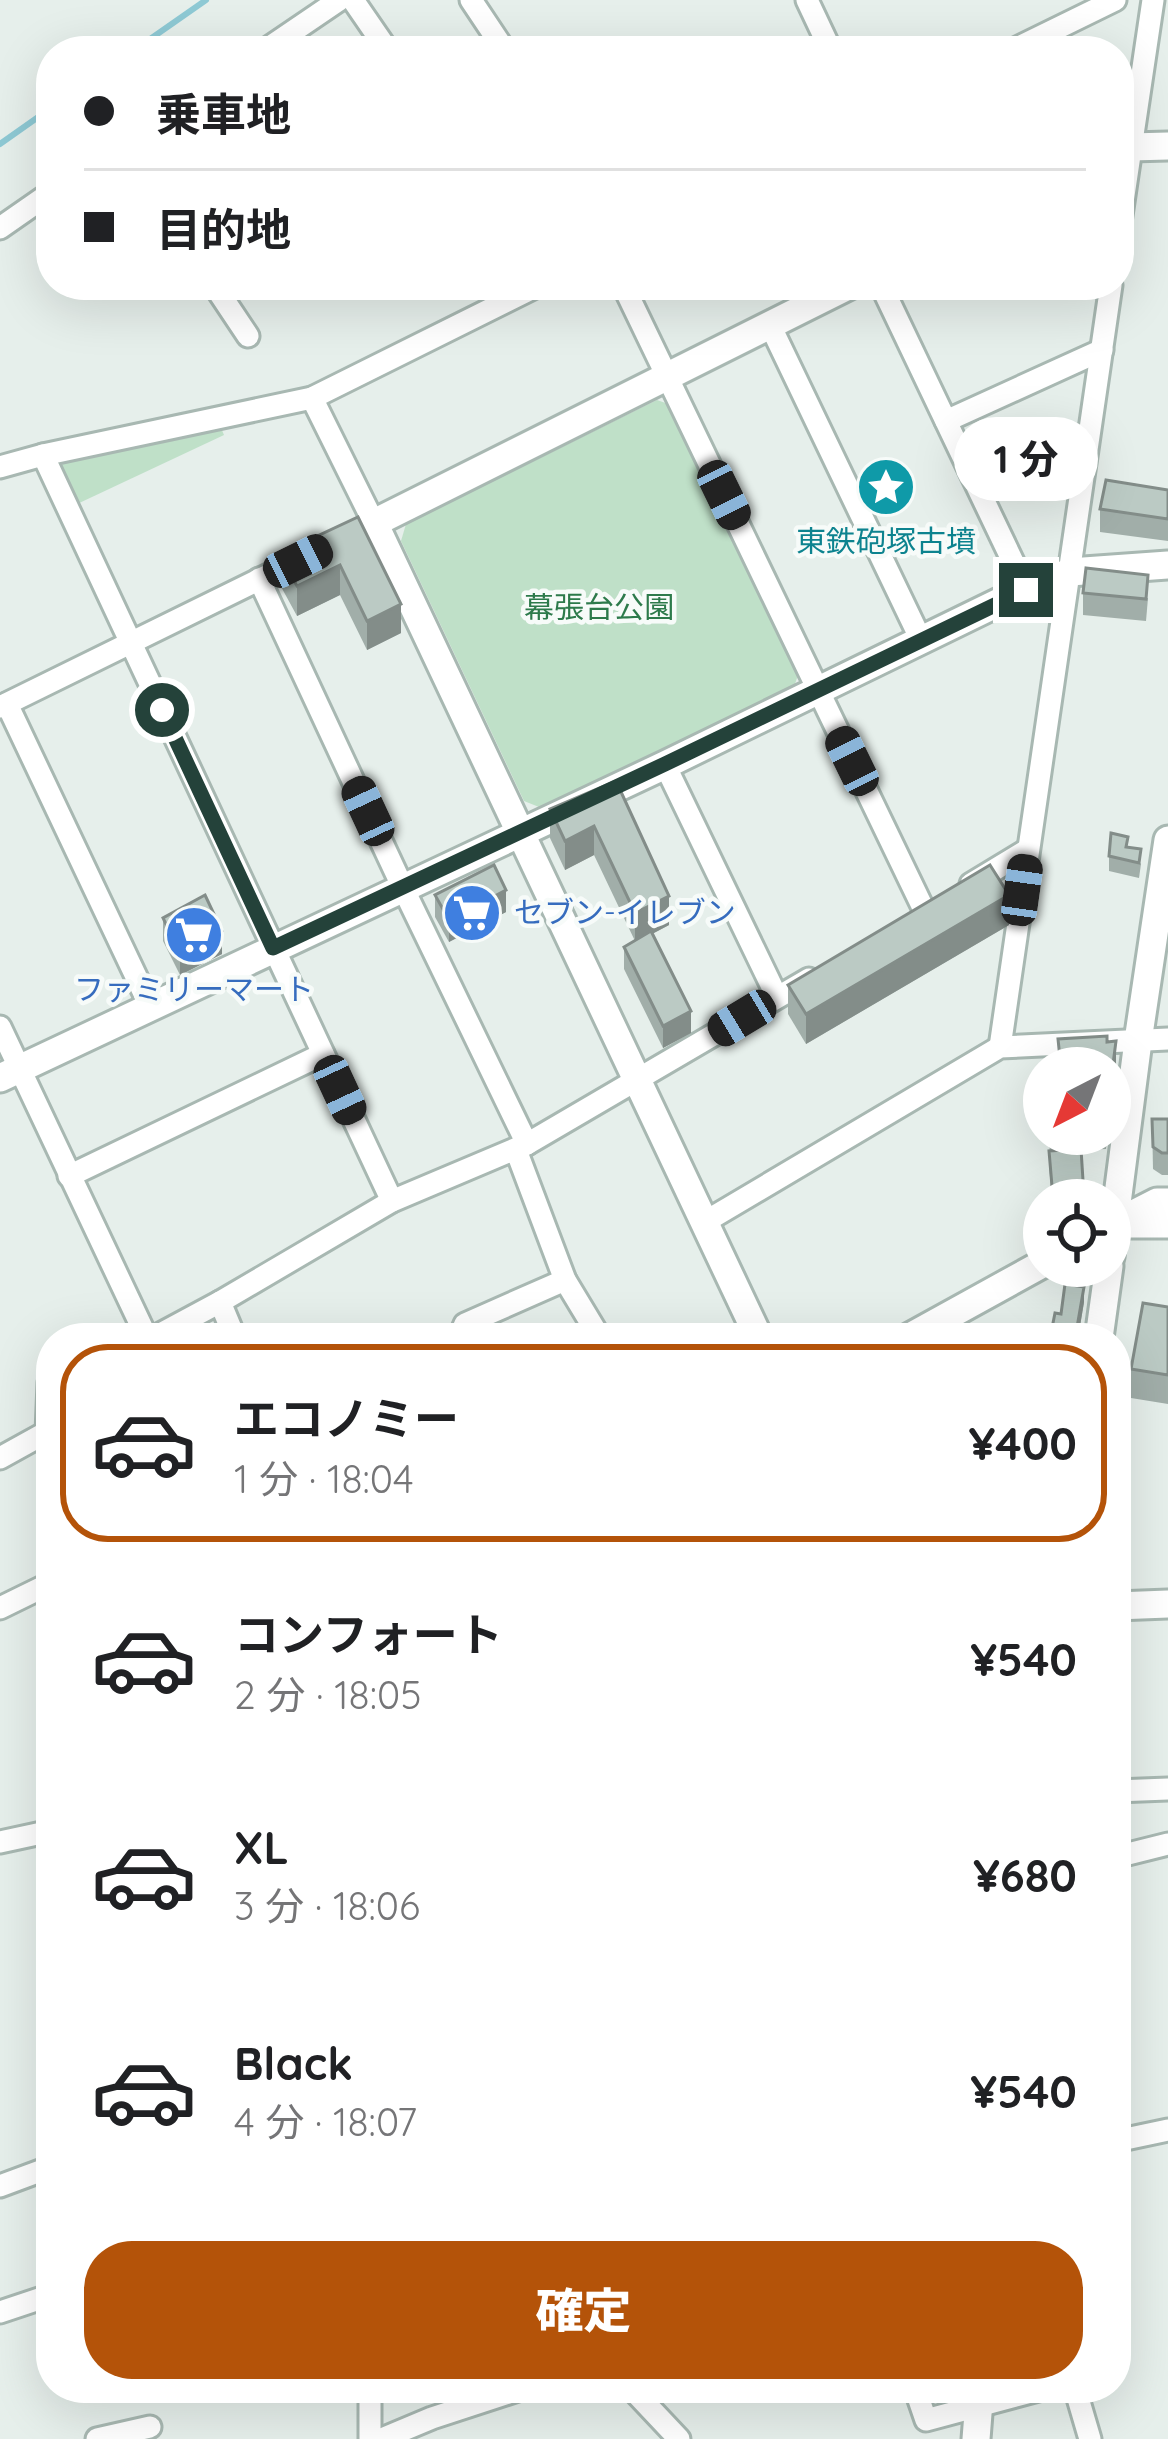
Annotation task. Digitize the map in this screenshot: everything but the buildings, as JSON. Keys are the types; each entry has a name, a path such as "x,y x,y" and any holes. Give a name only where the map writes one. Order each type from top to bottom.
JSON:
{"street":[{"path":"290,36 338,0"},
{"path":"353,0 378,36"},
{"path":"471,0 495,36"},
{"path":"807,0 824,36"},
{"path":"1042,36 1115,0"},
{"path":"1134,102 1153,0"},
{"path":"1134,149 1168,146"},
{"path":"0,228 36,207"},
{"path":"224,300 248,336"},
{"path":"0,467 312,398 509,300"},
{"path":"630,300 818,691 932,907 1027,850"},
{"path":"365,528 820,300"},
{"path":"888,300 1026,590"},
{"path":"1000,1047 1109,300"},
{"path":"770,325 921,640"},
{"path":"946,421 1102,350"},
{"path":"312,398 365,528 519,833 753,1323"},
{"path":"43,455 392,1202"},
{"path":"150,1006 3,706 317,551"},
{"path":"10,1073 1026,590 1070,572 1168,565"},
{"path":"260,579 522,1147 565,1280 591,1323"},
{"path":"665,764 777,998"},
{"path":"1118,1179 1168,840"},
{"path":"179,1323 392,1202 522,1147 832,965"},
{"path":"0,1027 10,1073 70,1176 143,1323"},
{"path":"703,1222 1000,1047 1168,1040"},
{"path":"70,1176 322,1054"},
{"path":"1131,1215 1157,1202 1168,1202"},
{"path":"1131,1225 1168,1224"},
{"path":"943,1323 1023,1275"},
{"path":"467,1323 565,1280"},
{"path":"1101,1323 1106,1287"},
{"path":"220,1302 229,1323"},
{"path":"0,1458 36,1438"},
{"path":"0,1607 36,1590"},
{"path":"1131,1605 1168,1604"},
{"path":"1131,1790 1168,1789"},
{"path":"0,1842 36,1834"},
{"path":"1131,1854 1168,1844"},
{"path":"1131,2138 1168,2130"},
{"path":"0,2186 36,2173"},
{"path":"0,2312 36,2300"},
{"path":"370,2403 370,2439"},
{"path":"382,2439 478,2403"},
{"path":"645,2403 679,2439"},
{"path":"920,2403 926,2420 964,2403"},
{"path":"976,2439 979,2403"},
{"path":"1079,2403 1090,2439"},
{"path":"97,2439 151,2427"}],"green space":[{"name":"幕張台公園","path":"657,400 671,405 798,675 794,687 539,807 524,801 401,541 406,524"},
{"path":"221,428 224,435 75,505 58,470 65,461"}],"waterway":[{"path":"154,36 206,0"},
{"path":"0,144 36,119"}],"place":[{"name":"東鉄砲塚古墳","path":"886,487"},
{"name":"セブン-イレブン","path":"472,913"},
{"name":"ファミリーマート","path":"194,935"}],"route":[{"path":"162,710 273,948 1026,590"}]}
